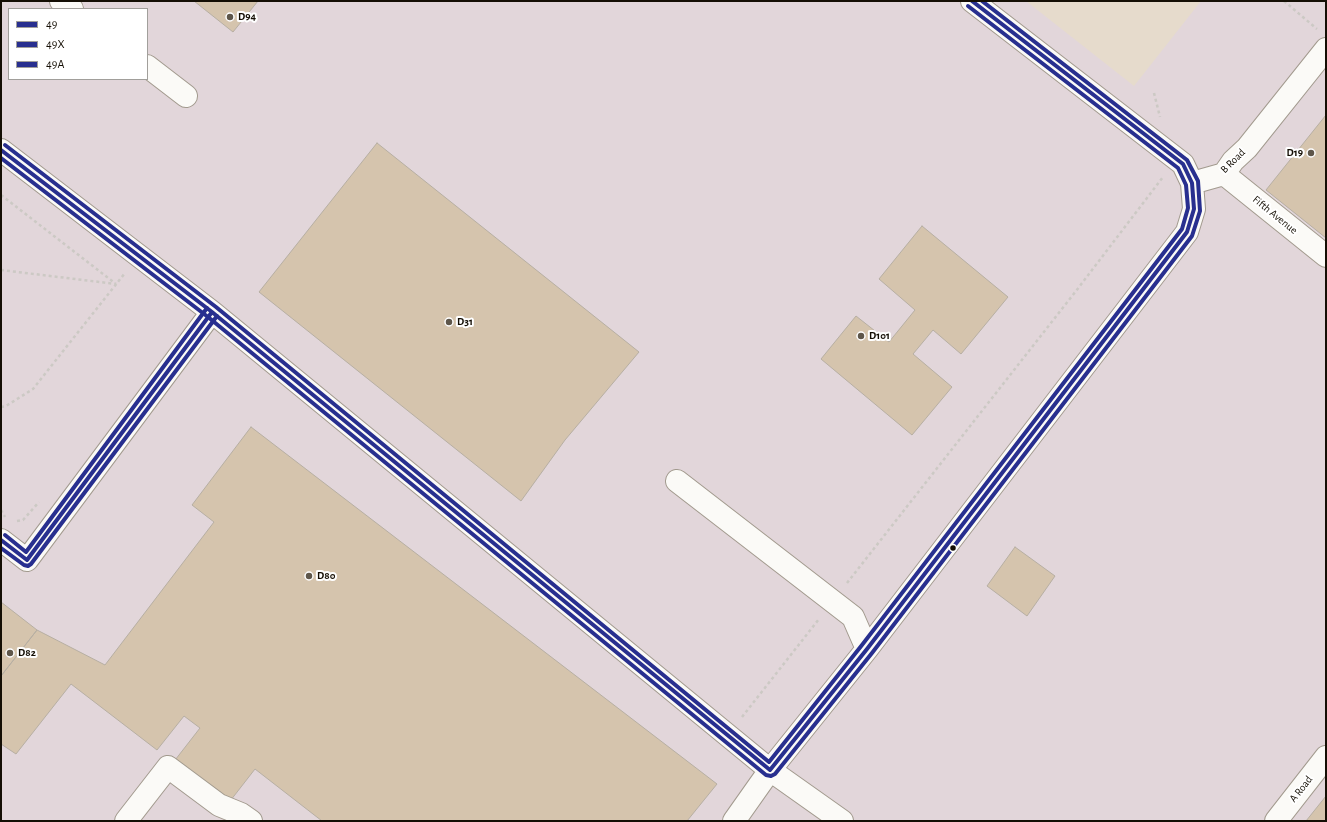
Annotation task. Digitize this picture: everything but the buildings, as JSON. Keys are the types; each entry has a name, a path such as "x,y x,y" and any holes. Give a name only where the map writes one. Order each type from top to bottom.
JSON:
{"lane":[{"path":"61,1 71,8"},
{"path":"734,821 770,770 867,649 1187,232 1194,209 1192,184 1183,164 972,1"},
{"name":"B Road","path":"1192,184 1224,174 1233,161 1247,148 1323,40"},
{"path":"148,67 186,96"},
{"path":"1,150 212,312 770,770 842,821"},
{"name":"Fifth Avenue","path":"1224,174 1326,256"},
{"path":"1,540 26,560 212,312"},
{"path":"677,481 853,617 867,649"},
{"name":"A Road","path":"1276,821 1326,757"},
{"path":"126,821 168,768 219,806 241,814 251,821"}],"path":[{"path":"1284,1 1323,40"},
{"path":"1150,138 1161,121 1154,93"},
{"path":"844,586 1076,291 1166,173"},
{"path":"1,195 116,284"},
{"path":"1,407 6,406 33,388 139,256"},
{"path":"1,270 116,284"},
{"path":"741,718 820,617"}],"shaded area":[{"path":"1,1 1026,1 1134,86 1201,1 1326,1 1326,821 1,821"}],"transit line":[{"name":"49","path":"1,150 212,312 770,770 867,649 1187,232 1194,209 1192,183 1183,164 972,1"},
{"name":"49X","path":"1,158 208,317 766,775 771,776 775,774 872,653 1192,236 1200,211 1198,181 1187,160 982,1"},
{"name":"49A","path":"5,145 216,307 769,762 862,645 1182,229 1188,208 1186,185 1178,168 968,6"},
{"name":"49A","path":"5,535 26,552 207,308"},
{"name":"49","path":"1,540 27,560 212,312"},
{"name":"49X","path":"1,548 24,565 28,566 31,564 217,316"}],"place":[{"name":"D94","path":"230,17"},
{"name":"D19","path":"1311,153"},
{"name":"D31","path":"449,322"},
{"name":"D101","path":"861,336"},
{"name":"D80","path":"309,576"},
{"name":"D82","path":"10,653"}]}
